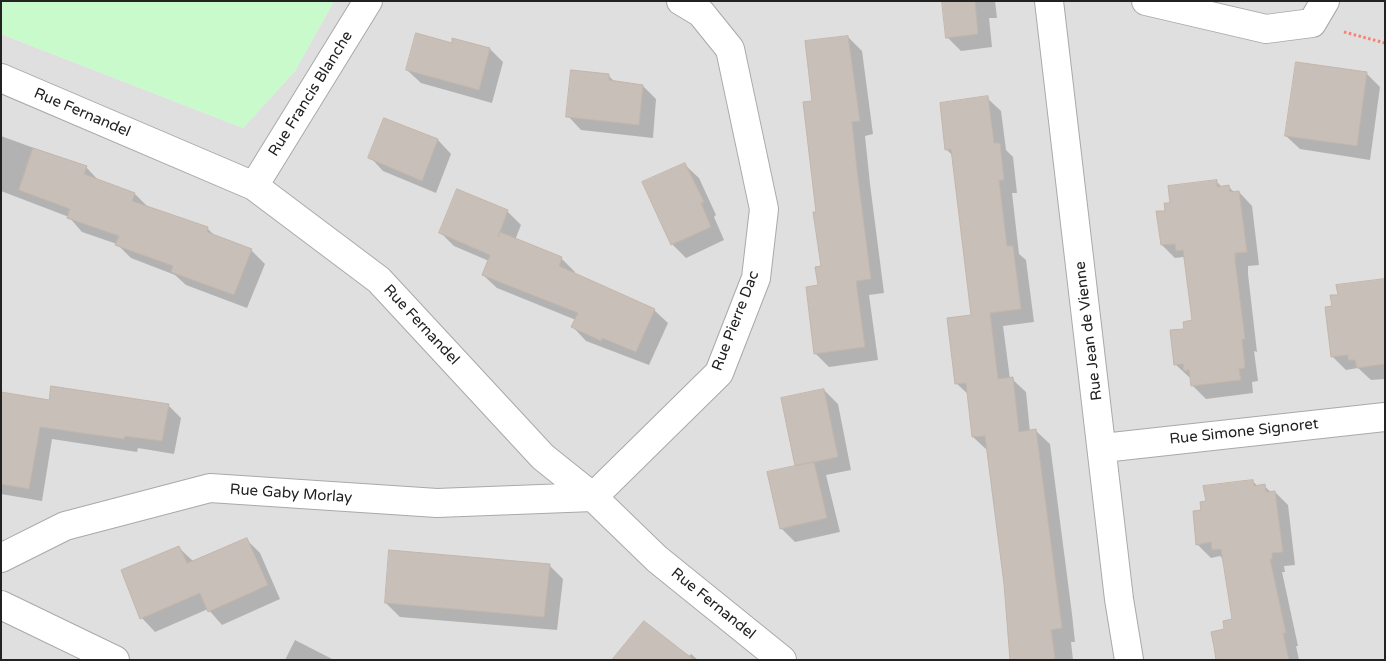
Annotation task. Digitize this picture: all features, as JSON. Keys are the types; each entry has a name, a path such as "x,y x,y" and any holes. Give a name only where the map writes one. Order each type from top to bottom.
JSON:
{"street":[{"name":"Rue Francis Blanche","path":"254,186 368,1"},
{"name":"Rue Pierre Dac","path":"593,497 719,372 756,278 764,209 730,49 701,13 681,1"},
{"name":"Rue Jean de Vienne","path":"1049,1 1118,599 1130,660"},
{"path":"1146,1 1266,29 1319,12"},
{"name":"Rue Fernandel","path":"1,78 254,186 379,280 543,457 593,497 657,559 782,660"},
{"name":"Rue Simone Signoret","path":"1102,448 1385,417"},
{"name":"Rue Gaby Morlay","path":"1,558 65,526 210,488 437,503 593,497"},
{"path":"1,605 115,660"}],"path":[{"path":"1319,12 1385,43"}],"shaded area":[{"path":"334,1 1385,1 1385,660 1,660 1,34 243,128 295,71"}],"green space":[{"path":"1,1 334,1 295,71 243,128 1,34"}],"building":[{"path":"942,1 975,1 978,34 946,38"},
{"path":"416,33 452,43 452,38 490,48 479,90 406,70"},
{"path":"848,36 860,121 852,122 871,279 856,281 865,347 814,354 806,287 818,285 815,267 821,266 813,212 816,212 803,102 812,101 805,41"},
{"path":"1296,62 1367,72 1357,146 1285,136"},
{"path":"571,70 609,74 609,80 643,85 639,125 566,117"},
{"path":"988,96 994,143 1000,143 1004,180 999,180 1007,246 1013,246 1021,309 990,313 998,379 1013,377 1019,432 1036,429 1062,628 1051,630 1055,658 1050,660 1010,660 1004,584 985,436 972,437 966,383 955,384 947,318 971,315 951,149 945,150 940,103"},
{"path":"384,118 438,139 422,181 368,158"},
{"path":"33,148 87,166 84,174 135,193 132,201 208,227 207,232 252,249 234,295 171,272 173,266 115,245 119,236 67,218 70,209 19,190"},
{"path":"685,163 704,202 701,203 711,227 671,245 642,182"},
{"path":"1217,180 1217,187 1229,185 1230,192 1239,191 1247,252 1235,253 1235,260 1245,339 1242,339 1245,368 1239,369 1241,380 1191,386 1189,370 1184,371 1183,364 1174,365 1170,330 1184,329 1183,322 1192,320 1183,250 1176,251 1175,244 1161,245 1156,211 1165,211 1164,203 1170,203 1168,186"},
{"path":"457,189 508,210 498,237 500,232 562,257 559,266 655,309 636,352 602,338 601,341 571,327 578,313 482,275 490,255 439,233"},
{"path":"1385,279 1385,364 1357,368 1355,360 1348,360 1348,355 1331,357 1325,307 1332,306 1330,295 1338,295 1336,285"},
{"path":"51,386 169,404 162,441 125,436 124,439 40,427 29,489 1,484 1,392 49,400"},
{"path":"824,389 838,457 795,466 781,398"},
{"path":"814,462 827,518 780,529 767,472"},
{"path":"1253,480 1254,486 1265,484 1266,492 1275,491 1283,552 1272,553 1272,559 1270,559 1286,633 1283,633 1289,660 1216,660 1211,632 1224,629 1223,621 1232,619 1221,549 1212,550 1211,542 1196,545 1193,511 1201,510 1200,502 1206,501 1203,486"},
{"path":"247,538 268,585 208,612 200,593 140,619 121,570 179,546 187,563"},
{"path":"389,550 550,564 544,617 385,603"},
{"path":"644,621 694,660 612,660"}]}
